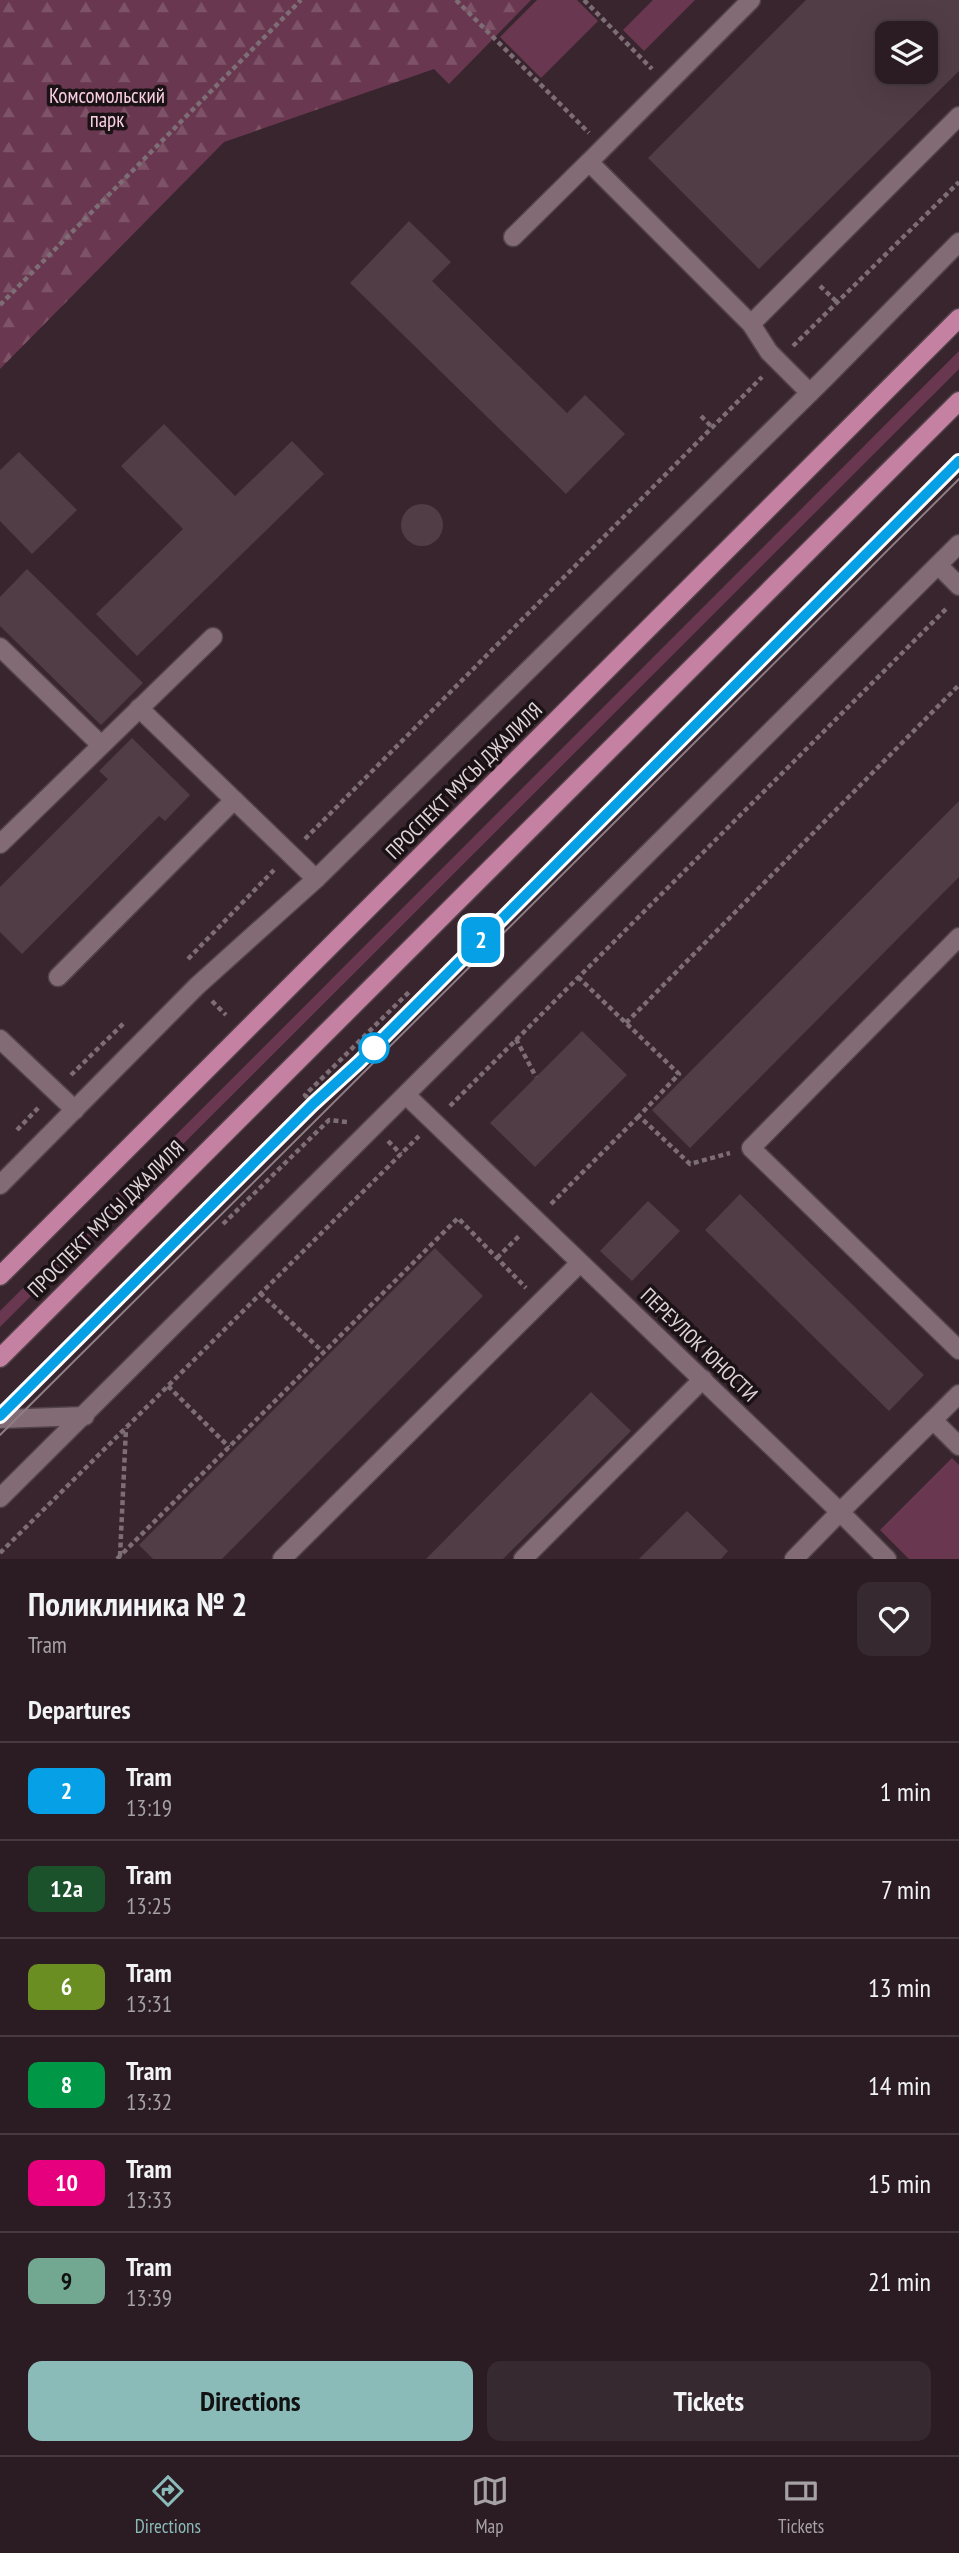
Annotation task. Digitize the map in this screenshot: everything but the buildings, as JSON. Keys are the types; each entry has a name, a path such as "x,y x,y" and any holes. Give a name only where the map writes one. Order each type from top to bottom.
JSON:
{"main road":[{"name":"ПРОСПЕКТ МУСЫ ДЖАЛИЛЯ","path":"0,1276 959,318"},
{"name":"ПРОСПЕКТ МУСЫ ДЖАЛИЛЯ","path":"0,1358 959,401"}],"street":[{"path":"513,237 751,0"},
{"path":"751,324 959,116"},
{"path":"589,162 751,324 778,361 810,393"},
{"path":"0,1185 205,979 316,879 810,393 959,242"},
{"path":"0,1498 959,544"},
{"path":"938,565 959,586"},
{"path":"0,844 213,637"},
{"path":"0,647 101,745"},
{"path":"139,708 316,879"},
{"path":"58,977 234,800"},
{"path":"959,937 751,1147 959,1350"},
{"path":"0,1039 75,1110"},
{"name":"ПЕРЕУЛОК ЮНОСТИ","path":"406,1095 887,1559"},
{"path":"282,1559 580,1263"},
{"path":"523,1559 703,1379"},
{"path":"794,1559 959,1394"},
{"path":"0,1419 85,1416"},
{"path":"933,1420 959,1446"}],"path":[{"path":"0,305 301,0"},
{"path":"456,0 603,148"},
{"path":"584,0 667,84"},
{"path":"179,968 712,427 959,182"},
{"path":"701,416 712,427"},
{"path":"0,1553 949,606"},
{"path":"626,1023 959,685"},
{"path":"497,1258 678,1074 578,977"},
{"path":"313,1104 305,1095 410,991"},
{"path":"217,1006 226,1015"},
{"path":"9,1139 131,1016"},
{"path":"516,1040 536,1077"},
{"path":"639,1116 690,1164 751,1147"},
{"path":"223,1224 329,1119"},
{"path":"119,1558 458,1217 541,1302"},
{"path":"260,1293 323,1352"},
{"path":"168,1385 229,1447"},
{"path":"119,1558 126,1428"}],"green space":[{"name":"Комсомольский парк","path":"0,0 531,0 449,84 434,69 224,142 0,369"},
{"path":"537,0 577,0 598,21 541,78 500,37"},
{"path":"653,0 695,0 644,51 623,30"},
{"path":"959,351 959,369 0,1327 0,1311"},
{"path":"952,1458 959,1465 959,1559 909,1559 880,1530"}],"tram line":[{"path":"0,1416 313,1104 359,1062 959,461"},
{"name":"2","path":"0,1416 313,1104 359,1062 959,461"},
{"path":"0,1435 959,479"}]}
